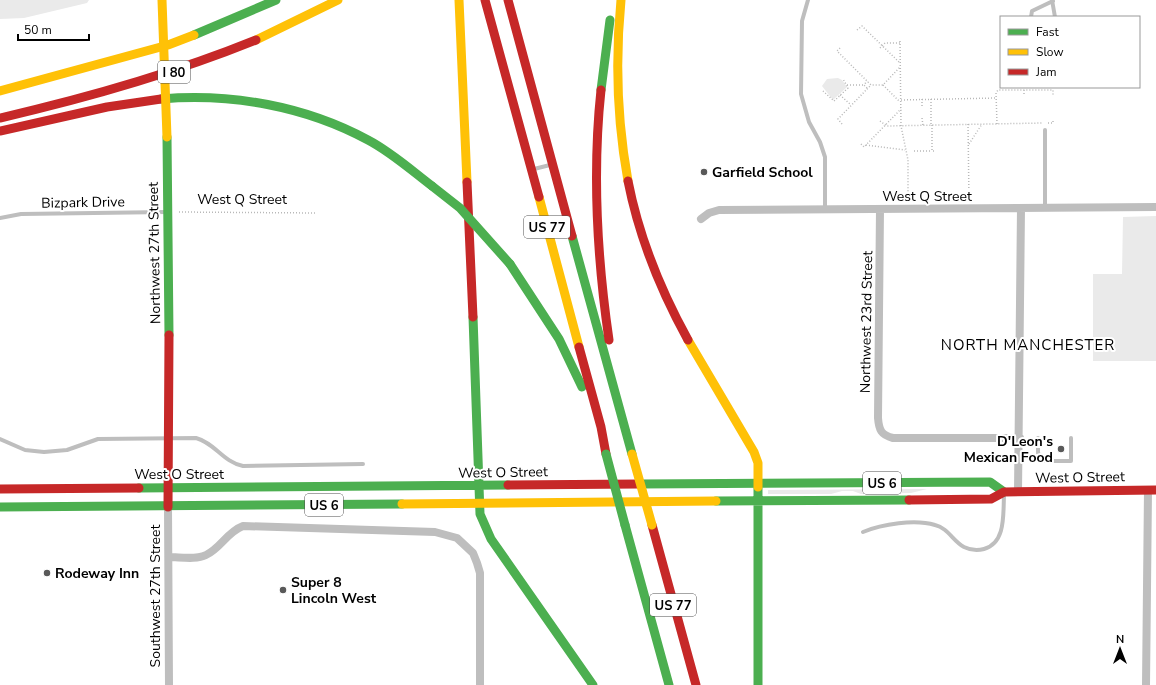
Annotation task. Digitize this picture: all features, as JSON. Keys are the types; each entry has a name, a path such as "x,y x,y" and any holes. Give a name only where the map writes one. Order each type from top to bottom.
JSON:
{"main road":[{"name":"Northwest 27th Street","path":"162,0 167,137 168,507"},
{"name":"I 80","path":"0,91 119,60 168,45 276,0"},
{"name":"I 80","path":"0,118 114,90 208,60 262,38 338,0"},
{"path":"459,0 481,518 491,539 593,685"},
{"name":"US 77","path":"485,0 601,427 606,454 625,525 670,685"},
{"path":"508,0 630,443"},
{"name":"US 77","path":"613,0 600,97 597,147 597,245 606,327 632,454 696,685"},
{"path":"621,0 617,50 619,124 630,189 642,233 664,292 684,333 754,452 758,463 758,685"},
{"path":"0,131 133,103 171,98 232,99 265,103 290,109 343,128 382,149 460,208 510,264 536,301 565,348 581,385 606,454"},
{"name":"West O Street","path":"0,488 990,482 1004,492"},
{"name":"West O Street","path":"0,507 991,500 1004,492 1152,490"}],"street":[{"name":"West Q Street","path":"702,219 709,213 719,210 1156,207"},
{"path":"1018,492 1020,438 1021,208"},
{"name":"Northwest 23rd Street","path":"880,209 879,428 884,434 894,438 1020,438"},
{"path":"1146,685 1152,490"},
{"name":"Southwest 27th Street","path":"168,507 168,685"},
{"path":"169,557 206,555 214,550 230,533 243,526 435,532 457,538 466,544 473,553 480,573 480,685"}],"lane":[{"path":"808,0 802,21 801,94 809,122 820,142 825,157 825,209"},
{"path":"1031,16 1032,11 1052,0 1055,16"},
{"path":"1045,130 1045,208"},
{"path":"532,170 553,165"},
{"name":"Bizpark Drive","path":"0,218 21,214 167,212"},
{"path":"0,439 25,450 44,452 68,450 98,439 196,438 205,440 233,464 243,466 363,464"},
{"path":"1038,438 1038,453 1045,461 1071,461 1071,438"},
{"path":"863,532 888,524 930,523 946,530 965,548 980,550 987,548 997,540 1000,535 1003,521 1004,492"}],"path":[{"path":"857,30 862,26 900,63"},
{"path":"880,48 885,43 900,42 901,126 908,160 908,200"},
{"path":"840,48 837,51 857,72 871,84 883,85 901,103"},
{"path":"883,85 900,67"},
{"path":"857,72 860,69"},
{"path":"843,79 847,84 864,85 867,88"},
{"path":"864,85 867,81"},
{"path":"823,91 833,101 846,90 847,84"},
{"path":"842,124 838,119 871,84"},
{"path":"1024,90 1024,95"},
{"path":"996,124 996,91 1053,90 1053,95"},
{"path":"840,95 851,105"},
{"path":"901,100 996,98"},
{"path":"857,99 860,102"},
{"path":"922,99 922,107"},
{"path":"931,99 932,151"},
{"path":"866,145 901,109"},
{"path":"922,118 923,126"},
{"path":"880,121 885,125 923,126 1053,123 1053,120"},
{"path":"968,124 969,200"},
{"path":"968,145 982,124"},
{"path":"861,144 864,147 866,145 905,150"},
{"path":"914,151 936,151"},
{"name":"West Q Street","path":"167,212 317,213"}],"shaded area":[{"path":"0,0 89,0 87,3 24,18 0,19"},
{"path":"838,78 842,80 847,87 833,100 822,86 827,79"},
{"path":"1156,216 1156,361 1093,361 1093,274 1122,274 1123,217"},
{"path":"927,489 911,493 861,494 853,491 842,491 831,494 768,494 768,490"}],"traffic: fast":[{"path":"194,35 276,0"},
{"path":"601,90 610,20"},
{"path":"161,99 214,98 241,100 268,104 319,118 368,140 393,156 432,186"},
{"path":"167,137 169,335"},
{"path":"432,186 460,208 510,264"},
{"path":"572,236 632,454"},
{"path":"510,264 559,339 582,387"},
{"path":"473,317 480,514 491,539 593,685"},
{"path":"606,454 625,525"},
{"path":"639,484 990,482 1004,492"},
{"path":"139,488 508,485"},
{"path":"758,487 758,685"},
{"path":"716,501 909,500"},
{"path":"0,507 402,504"},
{"path":"625,525 669,685"}],"traffic: slow":[{"path":"162,0 167,137"},
{"path":"256,40 338,0"},
{"path":"459,0 467,182"},
{"path":"621,0 618,45 618,90 621,136 628,181"},
{"path":"0,91 168,45 194,35"},
{"path":"539,197 579,347"},
{"path":"688,340 754,452 758,463 758,487"},
{"path":"632,454 652,525"},
{"path":"402,504 716,501"}],"traffic: jam":[{"path":"485,0 539,197"},
{"path":"508,0 572,236"},
{"path":"0,118 129,84 193,64 256,40"},
{"path":"601,90 598,121 596,184 601,278 609,340"},
{"path":"0,131 107,107 161,99"},
{"path":"628,181 638,223 652,263 660,283 688,340"},
{"path":"467,182 473,317"},
{"path":"168,507 169,335"},
{"path":"579,347 601,427 606,454"},
{"path":"508,485 639,484"},
{"path":"0,489 139,488"},
{"path":"909,500 991,499 1004,492 1156,490"},
{"path":"652,525 696,685"}],"place":[{"name":"Garfield School","path":"704,172"},
{"name":"D'Leon's Mexican Food","path":"1061,449"},
{"name":"Rodeway Inn","path":"47,573"},
{"name":"Super 8 Lincoln West","path":"283,590"}],"district":[{"name":"NORTH MANCHESTER","path":"1028,345"}]}
